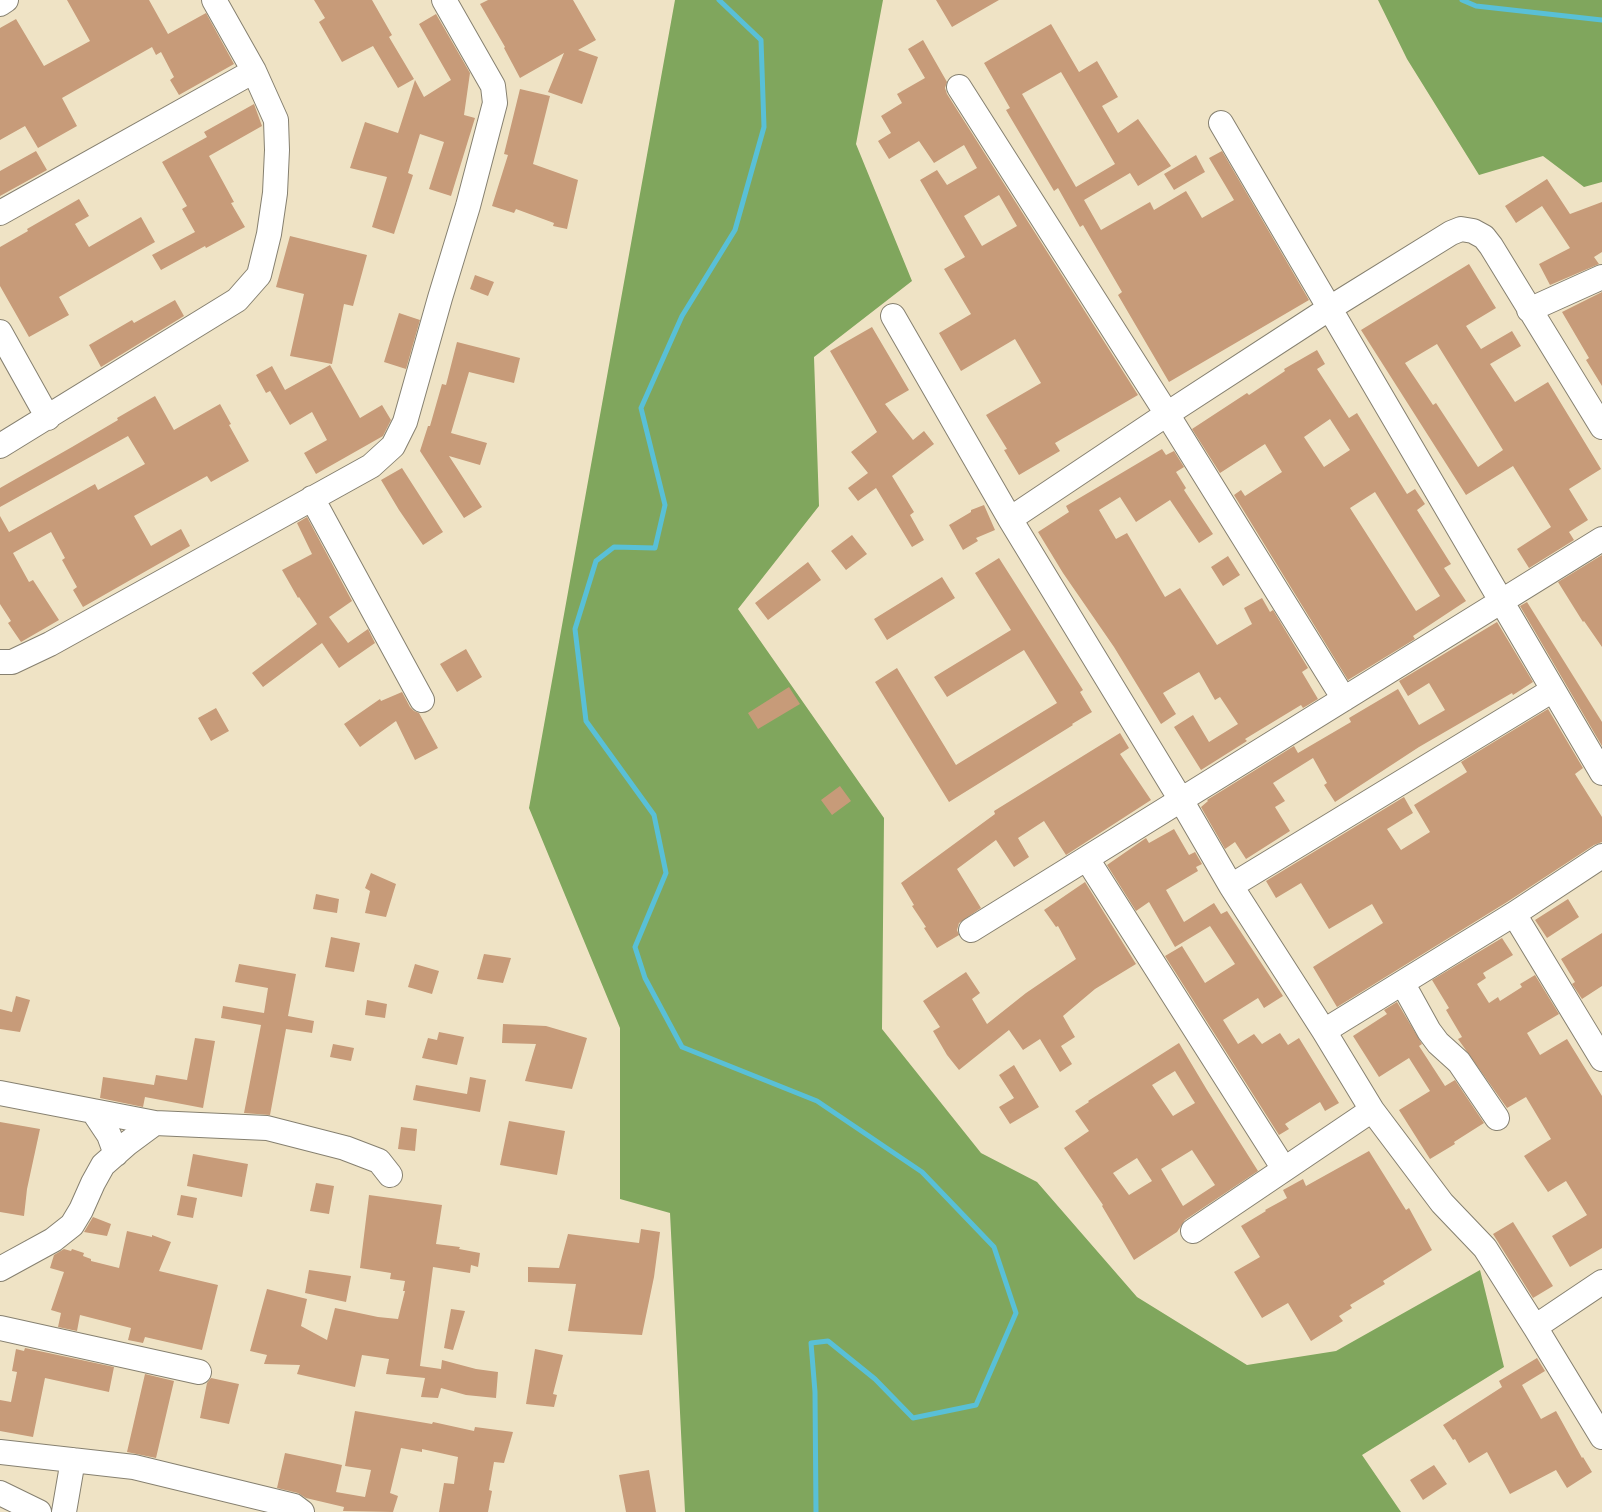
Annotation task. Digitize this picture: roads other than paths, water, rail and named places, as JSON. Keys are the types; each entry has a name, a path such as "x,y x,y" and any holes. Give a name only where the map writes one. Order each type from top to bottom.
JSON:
{"street":[{"path":"0,4 6,0"},
{"path":"0,446 237,300 259,275 269,234 275,193 276,120 254,71 214,0"},
{"path":"0,662 12,662 50,644 371,466 393,446 405,422 468,206 495,103 492,86 444,0"},
{"path":"0,212 254,71"},
{"path":"959,87 1167,414 1344,699"},
{"path":"1222,123 1602,773"},
{"path":"1010,519 1330,308 1451,233 1461,229 1473,231 1484,237 1602,427"},
{"path":"1529,310 1602,277"},
{"path":"893,316 1010,519 1181,800 1231,886 1372,1110 1442,1203 1485,1248 1602,1437"},
{"path":"0,332 48,418"},
{"path":"312,498 422,700"},
{"path":"971,930 1602,538"},
{"path":"1231,886 1553,690"},
{"path":"1324,1031 1514,914 1602,856"},
{"path":"1087,859 1284,1169"},
{"path":"1514,914 1602,1059"},
{"path":"1402,984 1438,1043 1459,1062 1497,1118"},
{"path":"0,1093 154,1123 267,1128 345,1148 379,1160 390,1175"},
{"path":"1193,1231 1372,1110"},
{"path":"93,1111 109,1134 116,1154"},
{"path":"0,1269 53,1240 72,1225 103,1165 154,1123"},
{"path":"1535,1327 1602,1282"},
{"path":"0,1328 199,1372"},
{"path":"0,1452 134,1467 294,1506 302,1512"},
{"path":"64,1512 73,1460"},
{"path":"0,1493 39,1512"}],"waterway":[{"path":"719,0 761,40 764,127 735,230 682,316 641,408 665,505 655,548 614,547 596,561 575,629 586,721 654,815 666,873 635,947 645,978 682,1047 817,1101 922,1172 994,1247 1016,1313 976,1405 913,1418 875,1379 828,1341 811,1343 815,1392 816,1512"},
{"path":"1462,0 1476,6 1602,20"}]}
